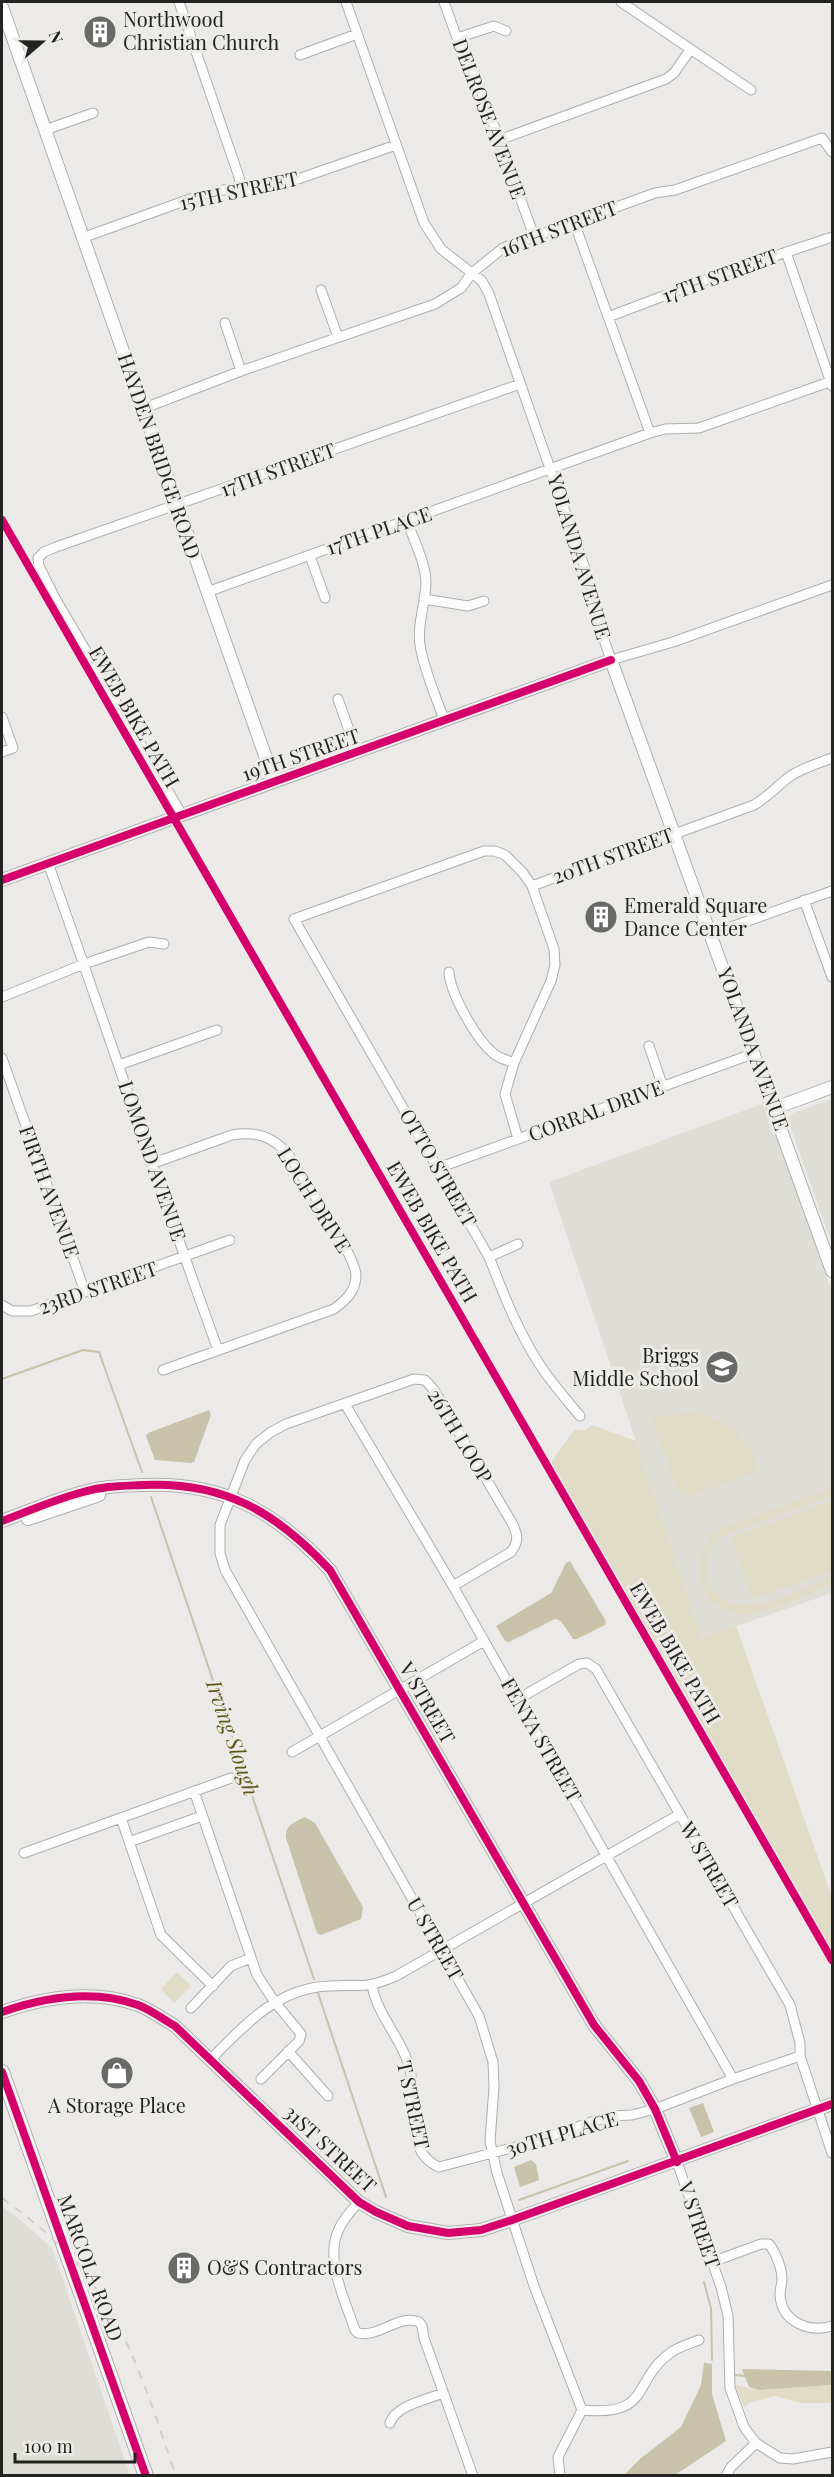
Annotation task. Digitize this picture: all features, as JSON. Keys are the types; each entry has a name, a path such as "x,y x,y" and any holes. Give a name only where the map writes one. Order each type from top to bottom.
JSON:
{"main road":[{"name":"MARCOLA ROAD","path":"2,2072 146,2475"}],"street":[{"path":"179,2 241,189"},
{"name":"YOLANDA AVENUE","path":"346,2 424,223 432,239 451,258 482,281 489,294 589,580 598,622 611,660 775,1108 832,1271"},
{"name":"DELROSE AVENUE","path":"444,2 457,38 474,71 534,236"},
{"path":"621,2 751,90"},
{"name":"HAYDEN BRIDGE ROAD","path":"2,8 274,781"},
{"path":"457,38 494,26 506,31"},
{"path":"300,55 357,34"},
{"path":"499,140 666,79 674,73 690,50"},
{"path":"45,130 93,113"},
{"name":"16TH STREET","path":"142,409 241,371 435,304 461,288 472,273 503,248 534,236 822,138 832,152"},
{"name":"15TH STREET","path":"82,238 201,195 275,187 396,145"},
{"path":"574,222 650,433"},
{"name":"17TH STREET","path":"608,317 832,237"},
{"path":"786,252 832,384"},
{"path":"321,290 338,337"},
{"path":"225,323 241,371"},
{"name":"17TH STREET","path":"182,815 55,598 39,566 38,558 56,546 177,506 520,384"},
{"name":"17TH PLACE","path":"207,592 650,433 665,429 699,428 832,384"},
{"path":"408,521 425,571 424,599 419,623 423,660 444,720"},
{"path":"310,556 326,598"},
{"name":"19TH STREET","path":"2,880 611,660 673,642 832,585"},
{"path":"424,599 468,606 484,601"},
{"path":"338,699 357,753"},
{"path":"2,717 13,747 2,752"},
{"name":"20TH STREET","path":"294,919 484,851 495,851 504,855 523,873 532,886 754,805 791,776 807,767 832,758"},
{"name":"LOMOND AVENUE","path":"48,863 151,1164 218,1350"},
{"path":"518,1139 505,1094 514,1063 551,981 555,965 554,949 532,886"},
{"path":"711,934 832,891"},
{"path":"804,900 832,977"},
{"name":"OTTO STREET","path":"294,919 489,1257 511,1312 536,1359 580,1416"},
{"path":"2,997 84,964 149,942 164,944"},
{"path":"449,972 452,990 482,1042 494,1054 514,1063"},
{"name":"LOMOND AVENUE","path":"119,1065 217,1030"},
{"path":"649,1046 663,1087"},
{"name":"CORRAL DRIVE","path":"438,1168 755,1053"},
{"name":"FIRTH AVENUE","path":"2,1058 85,1292"},
{"path":"775,1108 832,1087"},
{"name":"LOCH DRIVE","path":"151,1164 246,1132 262,1134 277,1142 288,1154 355,1266 356,1277 354,1288 346,1300 334,1309 163,1370"},
{"name":"LOMOND AVENUE","path":"184,1257 230,1240"},
{"path":"489,1257 518,1244"},
{"name":"23RD STREET","path":"2,1305 12,1311 31,1311 184,1257"},
{"name":"26TH LOOP","path":"230,1497 245,1460 252,1448 266,1435 286,1424 418,1378 425,1380 434,1390 512,1523 518,1538 511,1552 453,1586"},
{"name":"FENYA STREET","path":"345,1404 518,1699 733,2079"},
{"name":"V STREET","path":"2,1521 82,1492 126,1485 165,1484 208,1490 268,1514 304,1541 330,1570 594,2025 639,2081 655,2109 677,2162 712,2262 728,2316 730,2388 744,2427 756,2443"},
{"name":"V STREET","path":"2,1528 126,1485"},
{"name":"U STREET","path":"230,1497 219,1530 220,1553 225,1570 479,2016 492,2055 494,2087 490,2141 499,2183 552,2336 582,2410"},
{"path":"292,1752 484,1641"},
{"name":"W STREET","path":"518,1699 565,1670 583,1662 596,1669 790,2006 800,2043 800,2056 832,2153"},
{"path":"24,1853 231,1778"},
{"path":"194,1791 257,1975 274,2001 301,2034 299,2041 261,2079"},
{"path":"211,2059 252,2018 274,2001 315,1988 372,1986 524,1905 680,1814"},
{"path":"129,1842 202,1816"},
{"path":"121,1818 161,1935 213,1986"},
{"path":"191,2008 231,1966 251,1958"},
{"name":"T STREET","path":"372,1986 379,2011 405,2056 411,2073 411,2113 423,2157 429,2163 439,2167 493,2155"},
{"name":"31ST STREET","path":"2,2012 48,1998 105,1998 139,2006 175,2026 359,2202 396,2222 448,2234 481,2230 512,2220 832,2104"},
{"path":"288,2051 328,2096"},
{"name":"30TH PLACE","path":"493,2155 609,2116 632,2115 655,2109 800,2056"},
{"path":"359,2202 339,2229 334,2248 336,2274 355,2330 358,2333 368,2334 408,2320 419,2322 473,2475"},
{"path":"712,2262 761,2244 769,2244 782,2278 780,2294 786,2313 796,2322 809,2328 832,2326"},
{"path":"560,2475 558,2457 582,2410 623,2408 634,2401 657,2367 673,2351 699,2340"},
{"path":"390,2423 396,2413 402,2409 443,2393"},
{"path":"726,2475 730,2467 756,2443 780,2458 793,2459 832,2452"}],"shaded area":[{"path":"832,1099 832,1244 788,1120 793,1113"},
{"name":"Briggs Middle School","path":"765,1103 832,1292 832,1593 702,1638 549,1182"},
{"path":"209,1410 211,1415 194,1462 155,1460 146,1436 148,1433"},
{"path":"685,1412 711,1417 732,1428 748,1447 759,1471 688,1496 679,1493 651,1419"},
{"path":"592,1425 636,1441 702,1638 736,1626 832,1897 832,1955 550,1464 574,1430 585,1430"},
{"path":"832,1488 832,1496 724,1536 713,1547 707,1566 708,1577 716,1594 729,1602 745,1605 782,1597 832,1577 832,1585 774,1608 750,1614 724,1610 711,1601 703,1589 699,1575 700,1560 705,1546 715,1534 729,1525"},
{"path":"832,1501 832,1571 752,1599 731,1537"},
{"path":"570,1561 606,1621 605,1625 573,1639 561,1621 555,1619 509,1642 505,1641 496,1626 551,1593 566,1563"},
{"path":"305,1817 315,1823 363,1907 361,1919 321,1935 317,1933 286,1838 289,1827"},
{"path":"177,1972 191,1986 174,2003 161,1989"},
{"path":"703,2103 714,2132 701,2137 689,2108"},
{"path":"531,2160 536,2164 539,2180 520,2187 514,2167"},
{"path":"2,2206 52,2248 130,2475 2,2475"},
{"path":"704,2363 712,2364 712,2394 726,2441 675,2475 624,2475 640,2459 681,2427 701,2385"},
{"path":"742,2369 832,2371 832,2385 760,2390 749,2387"},
{"path":"735,2385 760,2390 832,2385 832,2403 801,2403 775,2396 752,2402 744,2407"}],"waterway":[{"name":"Irving Slough","path":"2,1379 83,1350 99,1352 142,1472"},
{"name":"Irving Slough","path":"151,1497 314,1979"},
{"name":"Irving Slough","path":"318,1993 386,2197"},
{"path":"519,2200 628,2161"},
{"path":"704,2282 711,2308 712,2360"},
{"path":"736,2375 746,2376"}],"railway":[{"path":"2,2198 57,2243 77,2264 102,2297 139,2371 176,2476"}],"cycle path":[{"name":"EWEB BIKE PATH","path":"2,520 832,1960"},
{"path":"2,880 611,660"},
{"path":"2,1521 90,1490 120,1486 171,1485 198,1488 246,1504 289,1532 310,1550 330,1570 594,2025 639,2081 655,2109 677,2162"},
{"path":"2,2012 35,2002 87,1996 121,2000 143,2007 175,2026 359,2202 408,2226 448,2233 481,2230 512,2220 832,2104"},
{"path":"2,2072 146,2476"}],"place":[{"name":"Northwood Christian Church","path":"100,32"},
{"name":"Emerald Square Dance Center","path":"601,917"},
{"name":"Briggs Middle School","path":"722,1367"},
{"name":"A Storage Place","path":"117,2073"},
{"name":"O&S Contractors","path":"184,2268"}]}
